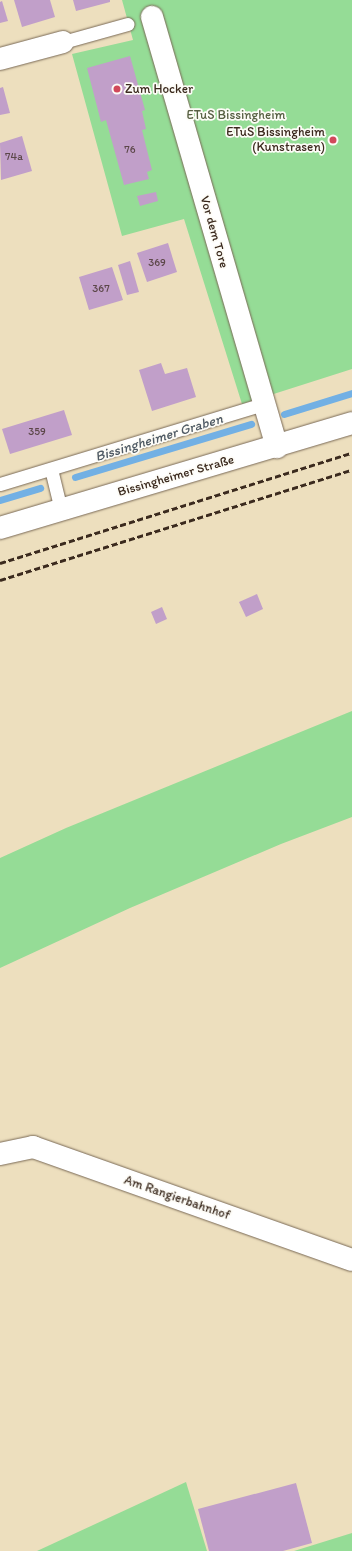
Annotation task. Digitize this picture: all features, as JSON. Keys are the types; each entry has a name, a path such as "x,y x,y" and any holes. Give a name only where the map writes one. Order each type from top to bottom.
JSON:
{"street":[{"name":"Vor dem Tore","path":"152,17 276,447"},
{"path":"0,59 63,42"},
{"name":"Bissingheimer Straße","path":"0,528 276,447 352,423"},
{"name":"Am Rangierbahnhof","path":"0,1154 33,1147 352,1260"}],"lane":[{"path":"63,42 128,24"},
{"path":"0,484 264,404"},
{"path":"51,469 61,510"}],"green space":[{"name":"ETuS Bissingheim","path":"122,0 352,0 352,369 242,404 184,219 122,236 72,54 133,40"},
{"path":"352,711 352,817 281,844 130,908 0,968 0,858 66,828"},
{"path":"186,1482 207,1551 37,1551"},
{"path":"352,1533 352,1551 294,1551"}],"building":[{"path":"14,0 50,0 55,17 22,27"},
{"path":"73,0 110,0 110,2 76,11"},
{"path":"2,1 8,21 0,23 0,2"},
{"path":"130,56 145,110 142,111 146,129 142,130 152,170 147,172 149,179 124,185 106,120 101,122 87,68"},
{"path":"3,87 10,113 0,115 0,88"},
{"path":"22,136 32,171 1,180 0,143"},
{"path":"156,192 158,201 140,206 137,196"},
{"path":"168,243 177,272 147,282 137,253"},
{"path":"130,261 139,292 127,295 118,265"},
{"path":"112,267 123,300 89,310 79,277"},
{"path":"161,363 165,374 187,368 196,397 152,411 139,370"},
{"path":"64,410 72,435 10,454 2,429"},
{"path":"257,594 263,609 246,617 239,602"},
{"path":"162,607 167,619 156,624 151,612"},
{"path":"296,1483 312,1543 283,1551 209,1551 198,1509"}],"waterway":[{"name":"Bissingheimer Graben","path":"284,414 352,393"},
{"name":"Bissingheimer Graben","path":"75,477 251,424"},
{"name":"Bissingheimer Graben","path":"0,500 40,488"}],"railway":[{"path":"0,563 352,453"},
{"path":"0,580 352,470"}],"place":[{"name":"Zum Hocker","path":"117,89"},
{"name":"ETuS Bissingheim (Kunstrasen)","path":"333,140"}]}
